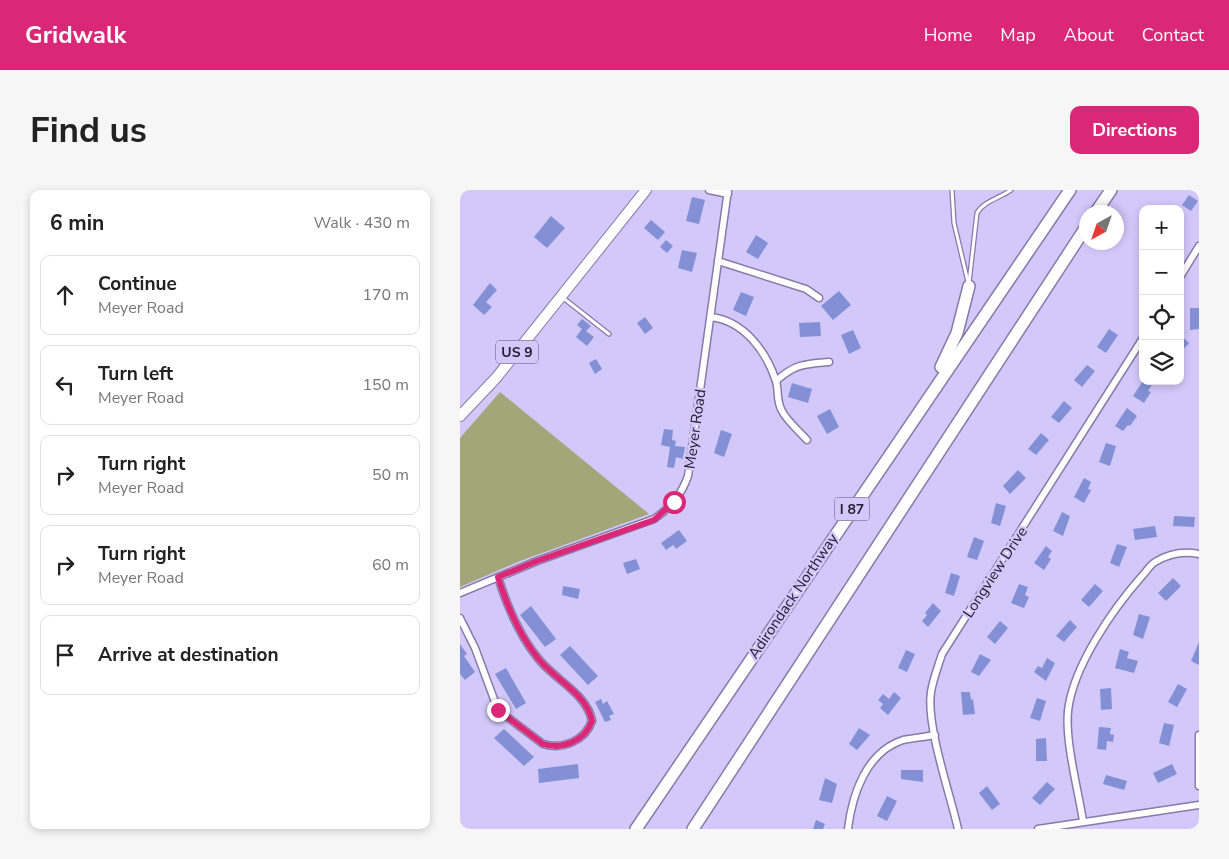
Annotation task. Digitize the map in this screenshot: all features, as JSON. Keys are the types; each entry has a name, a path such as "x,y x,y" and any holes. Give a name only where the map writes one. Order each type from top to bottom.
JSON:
{"highway":[{"name":"Adirondack Northway","path":"636,829 1070,190"},
{"path":"1101,205 1111,190"},
{"name":"I 87","path":"693,829 1079,238"},
{"path":"901,437 951,350 969,286"}],"main road":[{"name":"US 9","path":"460,416 496,378 646,190"}],"street":[{"path":"709,190 728,192"},
{"name":"Meyer Road","path":"460,593 537,561 654,520 674,502 688,476 728,192"},
{"path":"1184,270 1199,246"},
{"path":"718,261 806,288 819,298"},
{"path":"711,316 723,318 747,332 763,355 776,381 778,401 782,412 807,440"},
{"name":"Longview Drive","path":"958,829 935,735 931,693 942,654 1142,340"},
{"path":"776,381 790,368 803,364 829,362"},
{"path":"1083,821 1068,732 1068,712 1072,690 1092,646 1132,588 1154,562 1176,553 1199,554"},
{"path":"460,618 475,648 498,710 514,724 550,746 561,746 582,736 592,721 587,705 548,670 528,646 510,614 498,577"},
{"path":"1199,734 1199,786"},
{"path":"848,829 853,796 871,765 896,744 935,735"},
{"path":"1038,829 1199,805"}],"lane":[{"path":"952,190 954,223 969,286"},
{"path":"969,286 973,267 977,213 984,204 993,202 1011,190"},
{"path":"562,296 609,334"}],"green space":[{"path":"500,392 649,514 520,561 460,587 460,438"}],"building":[{"path":"1189,195 1198,201 1191,211 1182,205"},
{"path":"692,197 705,200 699,224 686,221"},
{"path":"551,216 565,228 547,248 534,237"},
{"path":"651,220 665,232 658,240 644,228"},
{"path":"756,235 768,243 758,259 746,252"},
{"path":"666,240 673,246 667,253 660,247"},
{"path":"682,250 697,253 692,272 678,268"},
{"path":"490,283 497,290 486,302 492,307 484,315 473,305"},
{"path":"839,291 851,305 833,320 821,306"},
{"path":"741,292 754,297 746,316 733,310"},
{"path":"1190,308 1199,308 1199,329 1190,330"},
{"path":"645,317 653,328 645,334 637,323"},
{"path":"582,319 591,326 586,331 594,337 587,346 576,337 582,329 577,325"},
{"path":"820,322 821,336 800,337 799,323"},
{"path":"1109,329 1118,335 1106,353 1097,347"},
{"path":"853,330 861,348 849,354 841,335"},
{"path":"1184,339 1189,343 1184,349"},
{"path":"596,359 602,369 595,374 589,363"},
{"path":"1087,365 1095,371 1082,387 1074,380"},
{"path":"792,383 812,389 808,403 788,397"},
{"path":"1140,385 1151,385 1148,391 1151,392 1144,403 1133,396"},
{"path":"1064,401 1072,408 1059,423 1051,417"},
{"path":"1127,408 1137,416 1130,426 1128,425 1123,431 1115,426"},
{"path":"830,409 839,427 827,434 817,416"},
{"path":"664,429 673,430 672,440 676,441 675,446 685,447 683,459 676,457 674,468 667,467 670,447 661,445"},
{"path":"721,430 732,434 724,457 714,453"},
{"path":"1041,433 1049,440 1036,455 1028,449"},
{"path":"1106,443 1116,446 1110,466 1099,462"},
{"path":"1018,470 1026,478 1010,494 1003,486"},
{"path":"1084,478 1091,482 1088,489 1091,490 1084,503 1074,497"},
{"path":"996,503 1006,506 1000,526 991,523"},
{"path":"1062,512 1070,516 1063,536 1053,531"},
{"path":"1174,516 1195,517 1194,527 1173,526"},
{"path":"1155,526 1157,537 1135,540 1133,529"},
{"path":"679,530 687,541 676,549 673,545 666,550 661,543"},
{"path":"974,537 984,541 977,560 967,557"},
{"path":"1117,544 1127,547 1119,567 1110,563"},
{"path":"1046,546 1052,551 1048,557 1051,559 1044,570 1034,563"},
{"path":"636,559 640,569 627,574 623,563"},
{"path":"951,573 960,576 954,596 945,593"},
{"path":"1173,578 1181,586 1166,601 1158,593"},
{"path":"1019,584 1028,587 1025,595 1029,597 1024,608 1011,603"},
{"path":"1095,584 1103,591 1089,607 1081,600"},
{"path":"563,586 580,589 578,599 562,595"},
{"path":"933,603 941,611 928,627 922,621 927,615 925,613"},
{"path":"531,606 556,639 545,647 520,615"},
{"path":"1139,614 1150,617 1143,639 1133,635"},
{"path":"1070,620 1077,627 1064,642 1056,636"},
{"path":"1000,621 1008,628 995,644 987,637"},
{"path":"1199,642 1199,665 1191,661"},
{"path":"460,644 467,654 464,656 475,672 465,680 460,674"},
{"path":"570,646 598,676 588,685 560,655"},
{"path":"1120,649 1129,652 1127,658 1138,661 1134,673 1115,668"},
{"path":"906,650 915,654 907,672 898,668"},
{"path":"980,654 991,660 979,676 971,672"},
{"path":"1047,658 1055,663 1046,681 1034,672 1038,666 1042,668"},
{"path":"506,668 526,703 516,709 495,674"},
{"path":"1178,684 1187,689 1177,707 1168,702"},
{"path":"1111,688 1112,709 1101,710 1100,689"},
{"path":"894,692 901,698 888,715 880,708 883,704 878,700 883,694 889,699"},
{"path":"961,692 970,692 975,714 963,715"},
{"path":"1037,698 1046,701 1040,721 1030,718"},
{"path":"601,699 603,704 607,701 614,714 609,716 611,720 605,722 595,702"},
{"path":"1164,723 1174,725 1169,746 1159,743"},
{"path":"1099,727 1111,728 1110,734 1114,735 1113,742 1107,741 1106,750 1097,749"},
{"path":"859,728 870,735 857,750 849,744"},
{"path":"504,729 534,757 524,766 494,738"},
{"path":"1046,738 1047,761 1036,761 1036,739"},
{"path":"578,764 579,778 539,783 538,769"},
{"path":"1172,764 1177,774 1158,783 1153,773"},
{"path":"901,770 923,770 923,782 901,779"},
{"path":"1106,775 1127,781 1124,790 1103,784"},
{"path":"825,778 837,784 832,803 819,800"},
{"path":"1047,782 1055,789 1040,805 1032,798"},
{"path":"987,786 1000,804 992,810 979,793"},
{"path":"887,796 897,801 887,821 877,816"},
{"path":"816,820 825,824 823,829 813,829"}],"route":[{"path":"498,710 507,719 543,744 550,746 561,746 572,742 582,736 592,721 587,705 548,670 528,646 510,614 498,577 537,561 654,520 674,502"}]}
